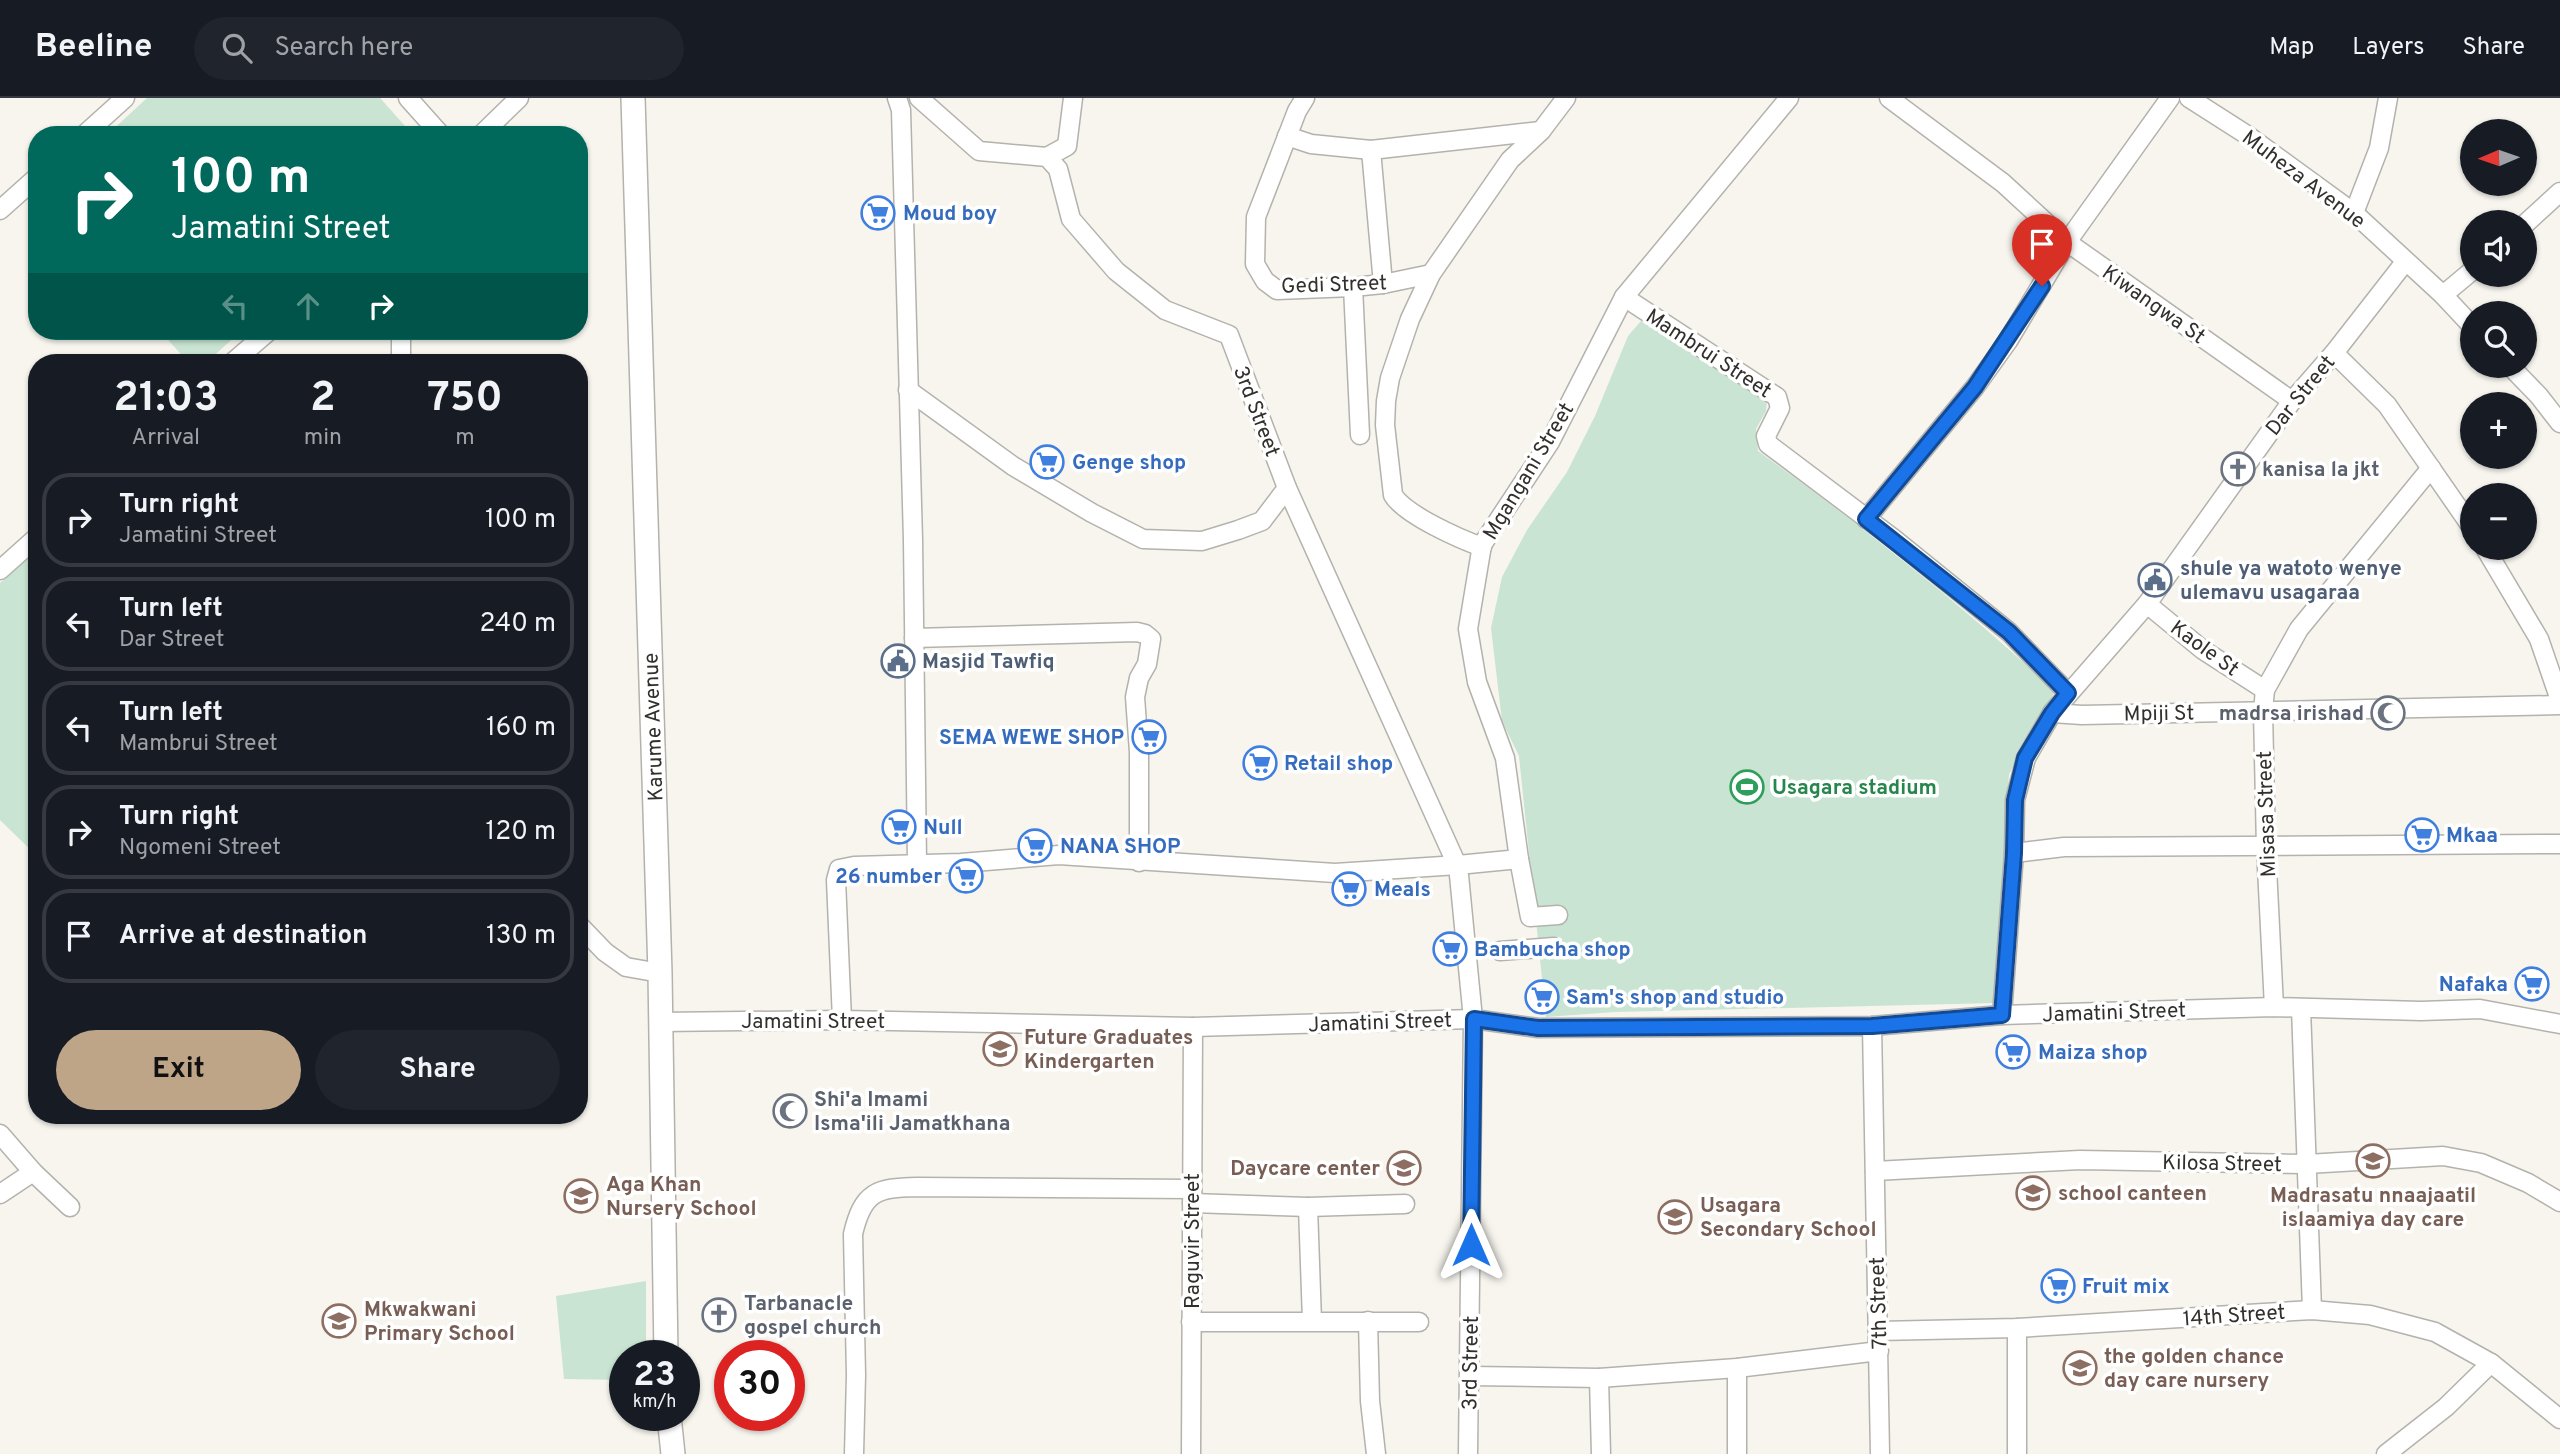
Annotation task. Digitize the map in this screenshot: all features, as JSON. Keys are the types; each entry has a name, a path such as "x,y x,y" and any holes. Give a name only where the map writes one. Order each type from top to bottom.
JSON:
{"main road":[{"name":"Karume Avenue","path":"633,98 660,973 666,1340"},
{"path":"671,1431 673,1454"}],"street":[{"path":"94,126 125,98"},
{"path":"408,98 433,126"},
{"path":"490,126 519,98"},
{"path":"897,98 901,110 917,863"},
{"path":"919,98 979,151 1047,157 1067,146 1073,98"},
{"name":"Gedi Street","path":"1305,98 1255,217 1255,264 1265,281 1277,290 1353,287 1431,274"},
{"path":"1482,547 1457,538 1421,517 1393,495 1385,425 1388,390 1399,349 1431,274 1510,160 1541,131 1566,98"},
{"name":"Mgangani Street","path":"1558,915 1530,917 1505,758 1477,682 1468,629 1482,547 1550,442 1623,297 1789,98"},
{"name":"Kiwangwa St","path":"1889,98 1910,105 2003,183 2067,242 2292,401"},
{"path":"1866,519 1981,377 2042,286 2067,242 2170,98"},
{"path":"2354,213 2379,148 2388,98"},
{"name":"Muheza Avenue","path":"2193,99 2354,213 2460,313"},
{"path":"1287,136 1311,144 1371,150 1541,131"},
{"path":"1371,150 1383,284"},
{"name":"3rd Street","path":"1047,157 1058,169 1071,219 1116,271 1165,310 1229,335 1287,488 1458,865"},
{"path":"0,210 28,185"},
{"path":"2537,213 2560,192"},
{"name":"Dar Street","path":"2002,1015 2014,853 2015,800 2025,758 2052,713 2147,604 2292,401 2334,353 2405,262"},
{"path":"2443,295 2460,281"},
{"path":"1353,287 1360,436"},
{"name":"Mambrui Street","path":"1623,297 1777,397 1780,411 1766,436 1767,442 2009,632 2068,693"},
{"path":"242,354 259,340"},
{"path":"2334,353 2387,405 2460,510"},
{"path":"2522,378 2560,423"},
{"path":"908,390 1013,466 1092,513 1137,533 1143,539 1202,541 1238,530 1262,521 1287,488"},
{"name":"Misasa Street","path":"2274,1007 2266,848 2263,711 2265,690 2299,629 2431,468"},
{"path":"0,570 28,545"},
{"path":"2492,560 2539,639 2560,702"},
{"name":"Kaole St","path":"2147,604 2203,650 2265,690"},
{"path":"914,638 1137,632 1145,634 1150,639 1147,664 1139,678 1135,697 1139,752 1139,862"},
{"name":"Mpiji St","path":"2052,713 2082,715 2560,702"},
{"path":"2014,853 2064,847 2266,848 2560,844"},
{"path":"842,1020 836,880 839,869 1059,855 1335,873 1519,859"},
{"path":"1458,865 1474,1019"},
{"path":"588,934 605,952 626,967 660,973"},
{"path":"1500,951 1554,947"},
{"name":"Jamatini Street","path":"660,1022 842,1020 1193,1027 1474,1019 1538,1028 1872,1026 2002,1015 2274,1007 2421,1011 2480,1009 2560,1024"},
{"path":"2301,1008 2312,1310"},
{"name":"3rd Street","path":"1468,1454 1474,1019"},
{"name":"7th Street","path":"1872,1026 1880,1454"},
{"name":"Raguvir Street","path":"1191,1454 1193,1027"},
{"path":"0,1134 33,1172 70,1207"},
{"name":"Kilosa Street","path":"1874,1171 2080,1160 2307,1164 2443,1156 2481,1163 2528,1183 2560,1202"},
{"path":"0,1194 33,1172"},
{"path":"854,1454 856,1375 853,1234 858,1218 873,1194 887,1189 918,1187 1192,1196 1308,1207 1405,1204"},
{"path":"1308,1207 1312,1321"},
{"name":"14th Street","path":"1878,1331 2017,1328 2312,1310 2370,1315 2435,1332 2491,1363 2560,1419"},
{"path":"1368,1321 1370,1401 1376,1454"},
{"path":"1191,1322 1419,1322"},
{"path":"2017,1328 2017,1454"},
{"path":"1470,1377 1599,1378 1737,1368 1879,1351"},
{"path":"2386,1454 2446,1407 2491,1363"},
{"path":"1737,1368 1737,1454"},
{"path":"1599,1378 1601,1454"}],"green space":[{"path":"147,98 380,98 405,126 117,126"},
{"path":"1641,321 1767,400 1766,411 1756,429 1758,451 1910,566 2055,691 2009,774 1995,1003 1615,1012 1546,1017 1519,756 1502,721 1491,628 1502,577 1527,530 1567,472 1595,416 1628,336"},
{"path":"168,340 231,340 216,354 181,354"},
{"path":"28,558 28,847 0,820 0,583"},
{"path":"646,1281 646,1340 609,1340 609,1380 564,1379 556,1296"}],"place":[{"name":"Moud boy","path":"878,213"},
{"name":"Genge shop","path":"1047,462"},
{"name":"kanisa la jkt","path":"2238,469"},
{"name":"shule ya watoto wenye ulemavu usagaraa","path":"2155,580"},
{"name":"Masjid Tawfiq","path":"898,661"},
{"name":"madrsa irishad","path":"2388,713"},
{"name":"SEMA WEWE SHOP","path":"1149,737"},
{"name":"Retail shop","path":"1260,763"},
{"name":"Usagara stadium","path":"1747,787"},
{"name":"Null","path":"899,827"},
{"name":"Mkaa","path":"2422,835"},
{"name":"NANA SHOP","path":"1035,846"},
{"name":"26 number","path":"966,876"},
{"name":"Meals","path":"1349,889"},
{"name":"Bambucha shop","path":"1450,949"},
{"name":"Nafaka","path":"2532,984"},
{"name":"Sam's shop and studio","path":"1542,997"},
{"name":"Future Graduates Kindergarten","path":"1000,1049"},
{"name":"Maiza shop","path":"2013,1052"},
{"name":"Shi'a Imami Isma'ili Jamatkhana","path":"790,1111"},
{"name":"Madrasatu nnaajaatil islaamiya day care","path":"2373,1161"},
{"name":"Daycare center","path":"1404,1168"},
{"name":"school canteen","path":"2033,1193"},
{"name":"Aga Khan Nursery School","path":"581,1196"},
{"name":"Usagara Secondary School","path":"1675,1217"},
{"name":"Fruit mix","path":"2058,1286"},
{"name":"Tarbanacle gospel church","path":"719,1315"},
{"name":"Mkwakwani Primary School","path":"339,1321"},
{"name":"the golden chance day care nursery","path":"2080,1368"}],"route":[{"path":"1471,1245 1474,1019 1538,1028 1872,1026 2002,1015 2014,853 2015,800 2025,758 2052,713 2068,693 2009,632 1866,519 1975,387 2042,286"}]}
